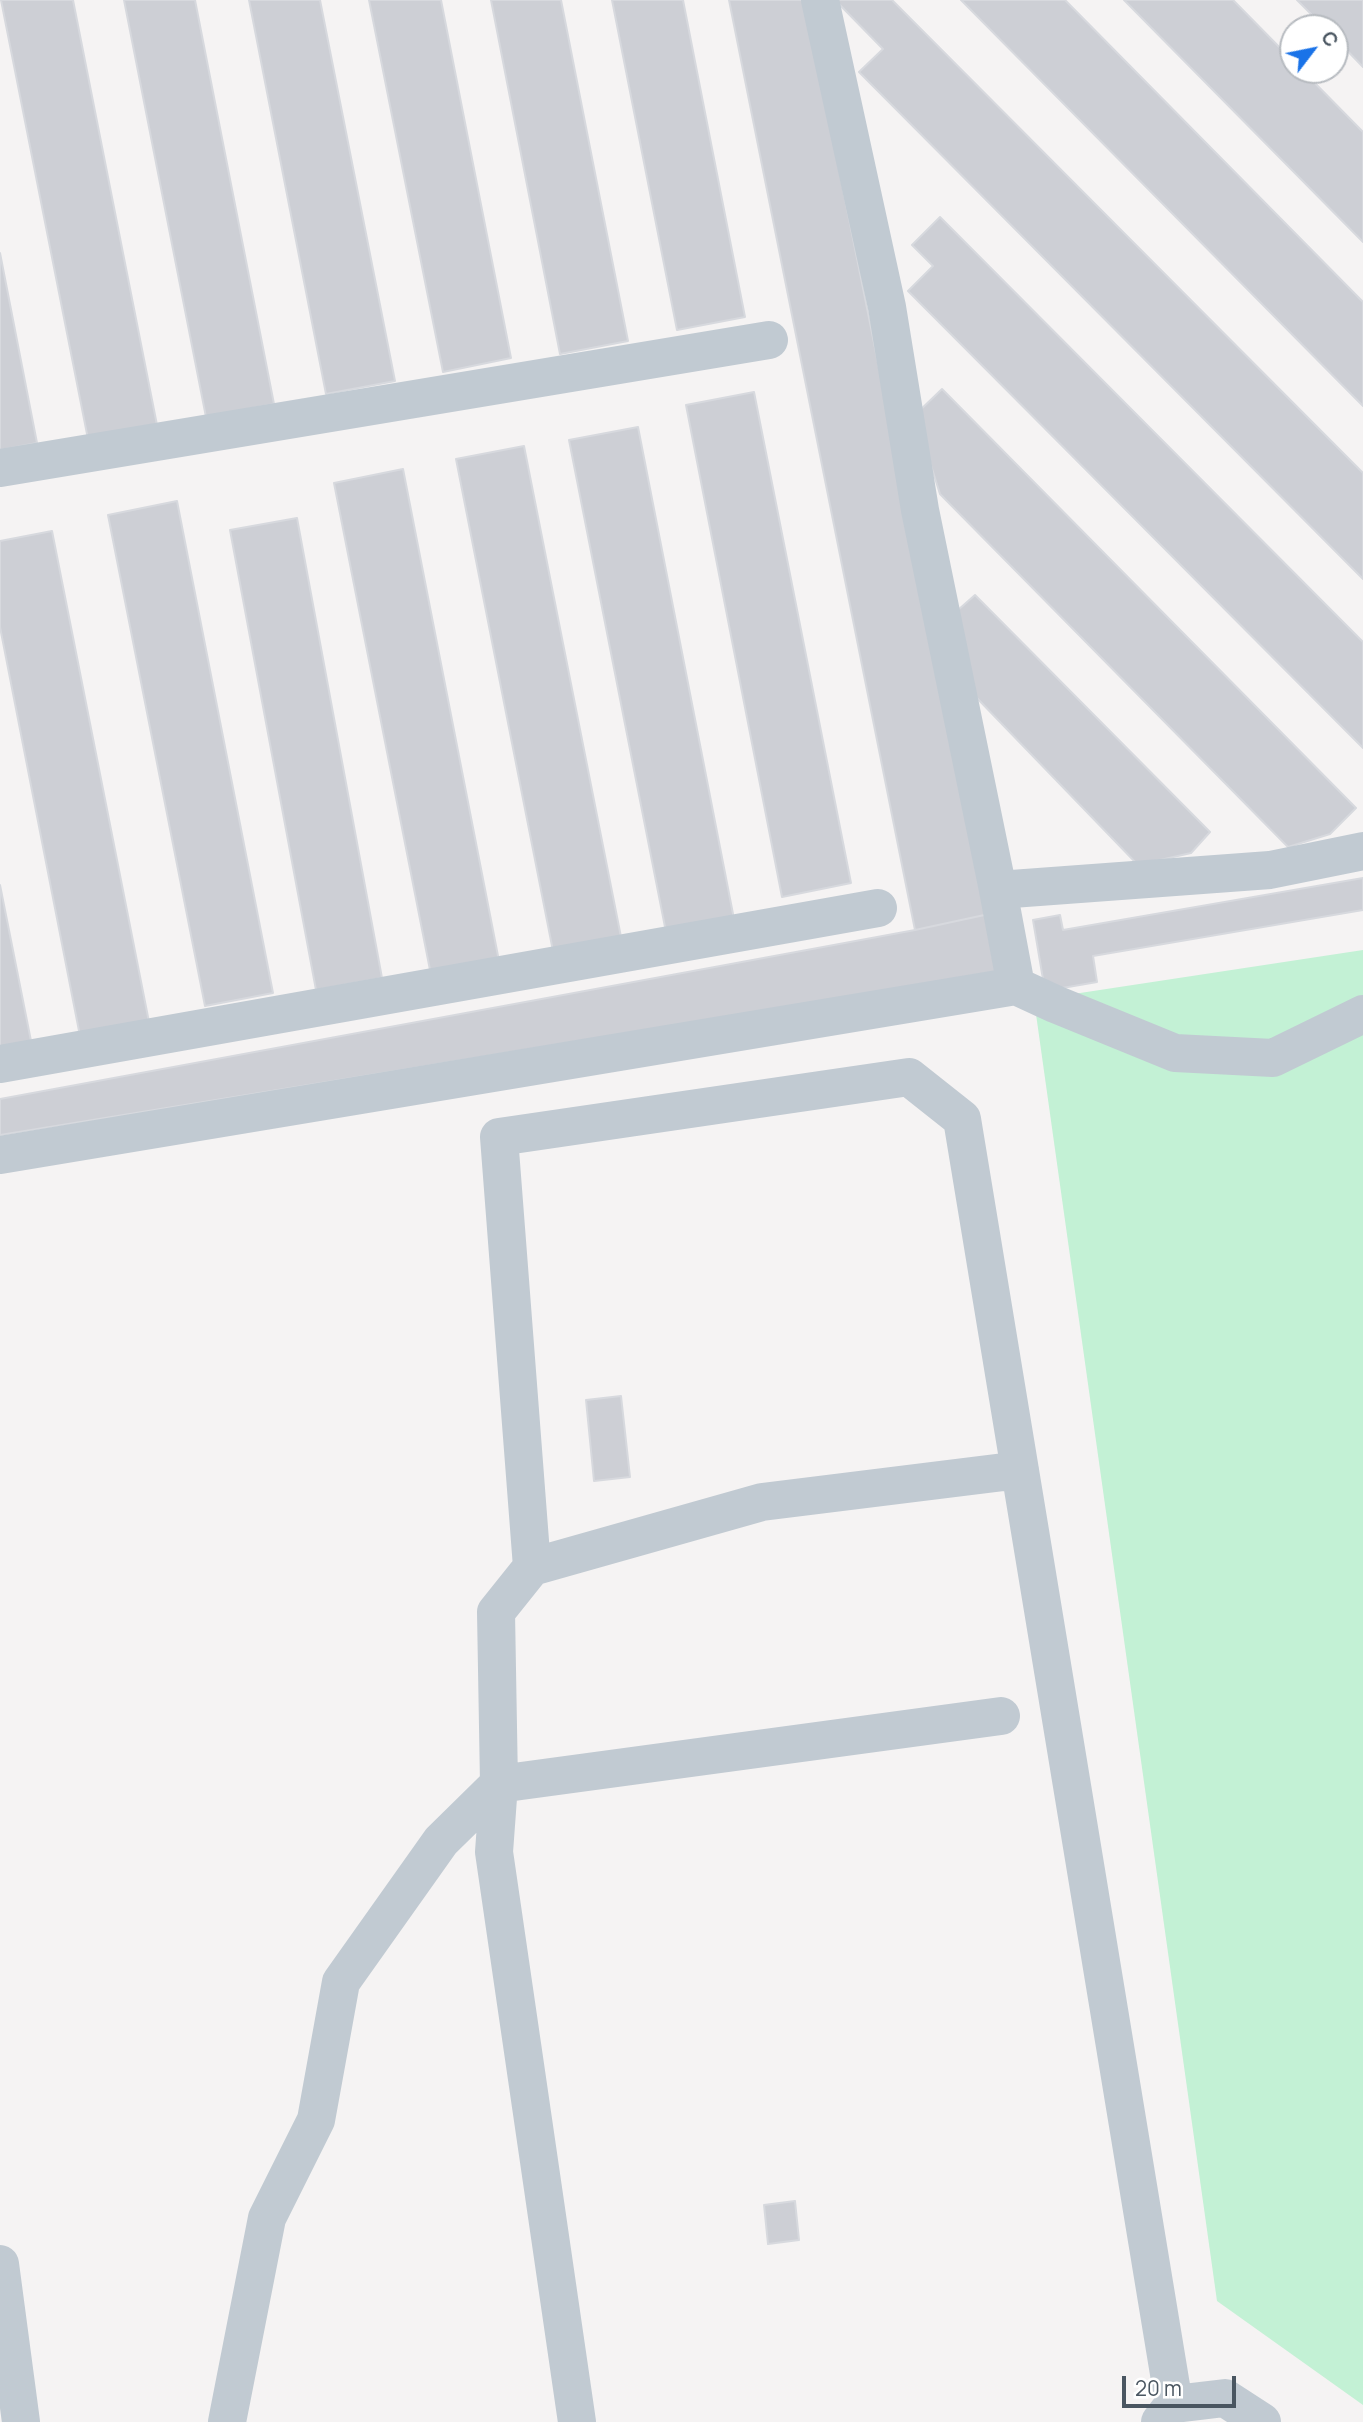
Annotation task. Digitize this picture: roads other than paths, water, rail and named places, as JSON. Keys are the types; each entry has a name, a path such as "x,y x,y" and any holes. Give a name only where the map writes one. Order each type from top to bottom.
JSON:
{"lane":[{"path":"820,0 887,307 920,510 1016,986"},
{"path":"0,468 769,340"},
{"path":"998,890 1270,870 1363,851"},
{"path":"0,1064 878,908"},
{"path":"0,1155 1016,986 1175,1053 1273,1058 1363,1014"},
{"path":"532,1567 499,1137 909,1077 961,1119 1020,1469 1167,2413 1225,2398 1262,2422"},
{"path":"577,2422 494,1852 499,1784 496,1612 532,1567 762,1502 1020,1469"},
{"path":"227,2422 267,2218 316,2120 341,1982 441,1841 499,1784 1000,1716"},
{"path":"0,2264 21,2422"}]}
